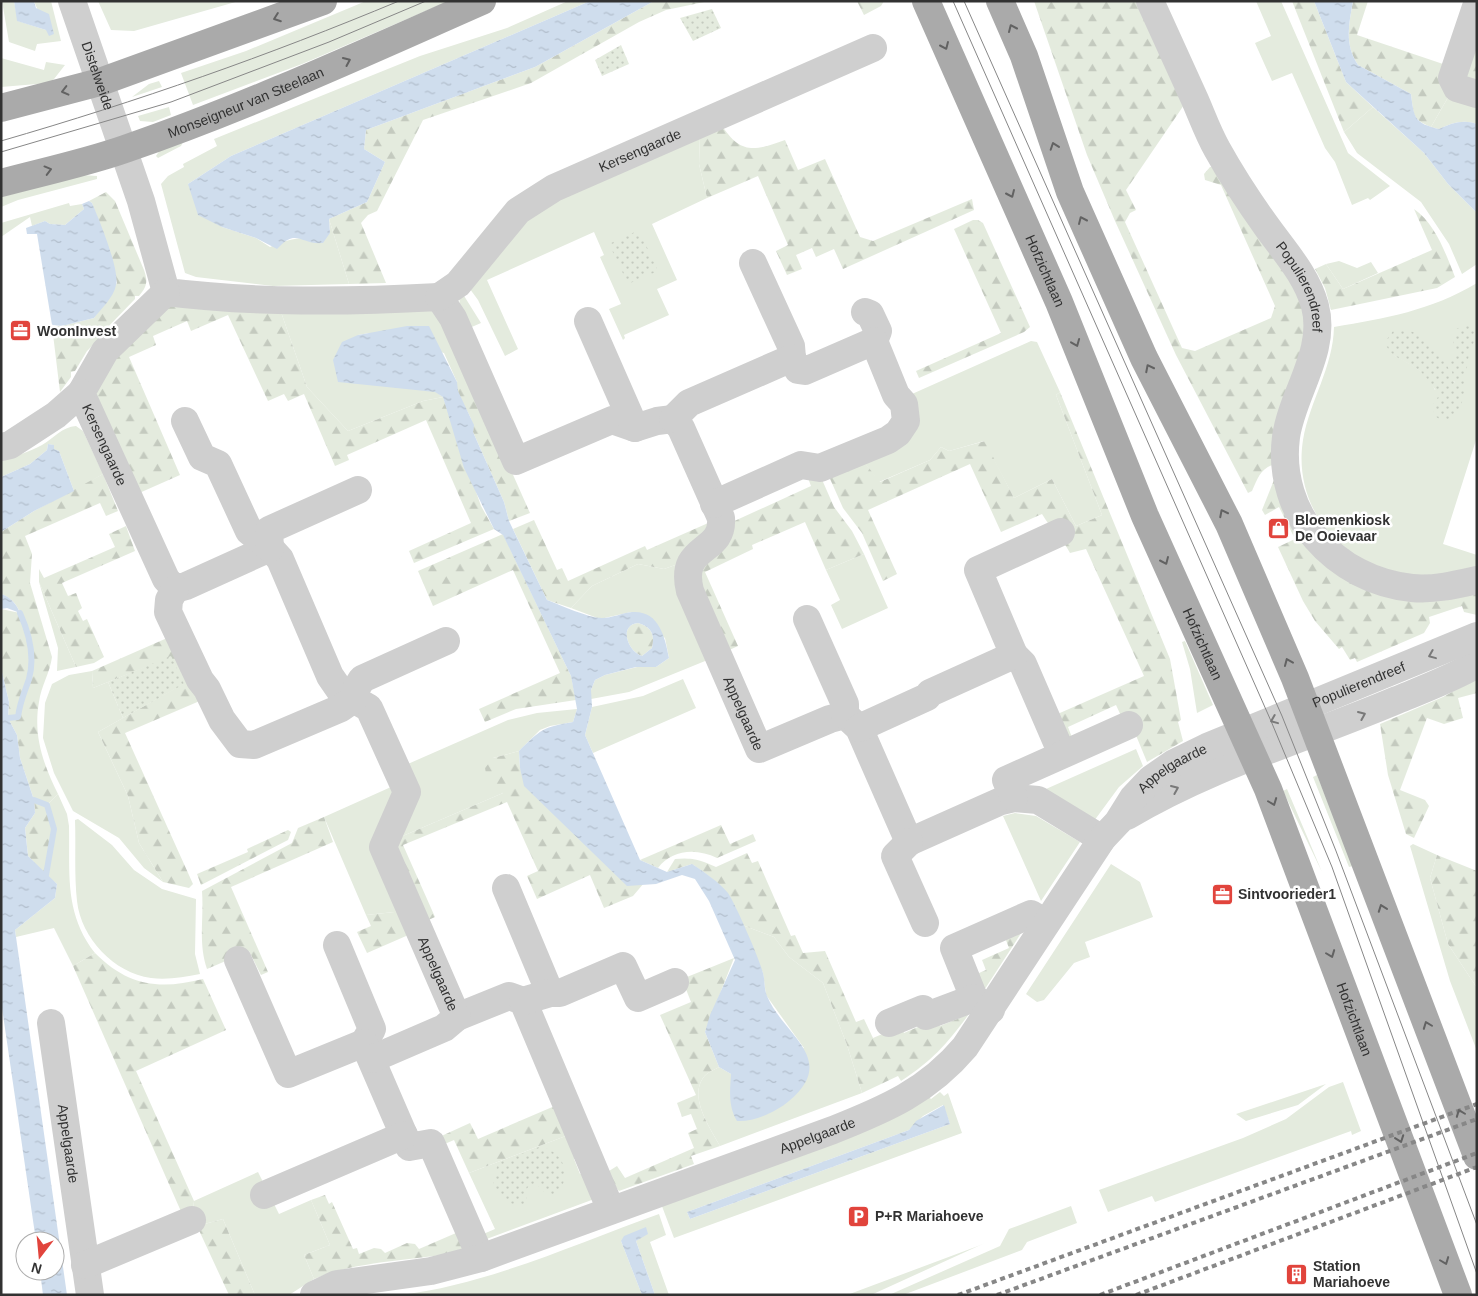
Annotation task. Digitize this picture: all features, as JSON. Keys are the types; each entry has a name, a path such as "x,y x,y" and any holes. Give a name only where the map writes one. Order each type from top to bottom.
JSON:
{"main road":[{"path":"1,108 100,82 323,1"},
{"name":"Monseigneur van Steelaan","path":"1,183 123,150 321,72 482,1"},
{"name":"Hofzichtlaan","path":"926,1 1059,302 1145,516 1268,789 1458,1295"},
{"path":"1000,1 1024,56 1070,192 1144,358 1229,524 1317,733 1477,1156"}],"street":[{"name":"Distelweide","path":"72,1 123,150"},
{"name":"Populierendreef","path":"1150,1 1217,149 1258,215 1305,281 1315,306 1317,327 1310,365 1290,416 1286,439 1285,467 1289,488 1299,514 1315,538 1334,558 1355,572 1377,581 1427,588 1477,580"},
{"path":"1477,4 1452,78 1456,88 1477,94"},
{"name":"Kersengaarde","path":"439,297 458,284 518,211 554,188 873,48"},
{"path":"123,150 141,201 166,292 228,299 317,302 439,297 454,318 516,462 612,420 635,428 657,421 673,419 690,402 792,358"},
{"path":"753,263 791,346 792,358 798,370 805,371 874,341 878,332 870,314 865,312"},
{"name":"Kersengaarde","path":"166,292 105,351 81,393 166,579 175,589"},
{"path":"588,321 635,428"},
{"path":"673,419 681,428 714,504 801,465 820,468 888,440 898,433 906,421 904,404 896,395 874,341"},
{"path":"1,447 10,445 56,415 81,393"},
{"path":"185,421 202,457 218,464 249,531 280,559 330,676 341,692 354,699"},
{"path":"270,548 269,530 358,490"},
{"name":"Appelgaarde","path":"714,504 721,518 722,528 719,537 691,561 687,574 690,591 760,749 830,719 852,722 927,697 930,692 1014,654"},
{"path":"1061,532 978,570 1014,654 1023,664 1062,754"},
{"path":"270,548 175,589 169,600 168,612 200,680 207,689 222,720 240,744 254,745 341,708 354,699 356,687 362,679 446,641"},
{"path":"807,619 852,722 909,842"},
{"name":"Populierendreef","path":"1242,733 1477,636"},
{"name":"Populierendreef","path":"1253,757 1458,675 1477,664"},
{"name":"Appelgaarde","path":"354,699 369,708 407,792 383,847 457,1017"},
{"path":"1014,798 1006,780 1129,725"},
{"name":"Appelgaarde","path":"314,1295 337,1284 431,1272 481,1258 885,1108 916,1092 948,1067 966,1047 982,1004 1046,923 1133,798 1151,779 1174,763 1242,733"},
{"name":"Appelgaarde","path":"1110,830 1163,794 1253,757"},
{"path":"925,923 895,856 902,846 909,842 1001,801 1014,798 1038,800 1110,830"},
{"path":"506,888 550,993"},
{"path":"889,1023 923,1009 926,1016 982,1004 954,948 1031,914 1046,923"},
{"path":"337,945 372,1029 368,1051 409,1147 431,1144 481,1258"},
{"name":"Appelgaarde","path":"238,960 288,1074 444,1028 457,1017 509,996 523,1001 550,993 560,993 623,966 638,998 675,982"},
{"path":"523,1001 611,1210"},
{"name":"Appelgaarde","path":"50,1023 90,1295"},
{"path":"264,1195 404,1135"},
{"path":"86,1265 192,1220"}],"green space":[{"path":"2,1 14,1 18,21 46,30 34,1 51,1 61,41 37,44 35,51 9,42"},
{"path":"98,1 239,1 134,31 111,30"},
{"path":"366,1 449,1 302,64 193,105 181,73 246,51"},
{"path":"568,1 590,1 231,156 188,184 222,227 256,238 270,247 292,239 330,233 329,219 349,284 273,286 196,277 185,273 161,184 168,176 184,167 183,164 217,146 214,139 420,56 507,28"},
{"path":"654,1 709,1 666,10 639,22 531,83 423,120 377,211 368,215 361,223 386,283 349,284 329,219 367,202 385,162 364,149 366,130 535,67"},
{"path":"857,1 884,1 881,6 864,15"},
{"path":"1034,1 1141,1 1186,102 1126,190 1136,210 1130,213 1125,222 1182,348 1195,351 1271,318 1275,306 1221,185 1205,180 1204,174 1210,167 1216,167 1298,290 1307,329 1275,464 1263,471 1252,491 1248,493 1176,355 1115,221 1087,155"},
{"path":"1256,1 1281,1 1348,153 1390,186 1370,200 1368,198 1352,205 1335,162 1325,148 1292,73 1272,81 1255,43 1271,36"},
{"path":"1292,1 1314,1 1346,82 1373,107 1344,132"},
{"path":"1353,1 1368,1 1357,35 1446,65 1450,94 1431,127 1420,121 1415,115 1411,94 1358,65 1349,42 1349,26"},
{"path":"712,9 721,28 693,41 680,18"},
{"path":"1477,29 1477,79 1475,85 1465,80"},
{"path":"621,45 629,64 602,76 595,60"},
{"path":"1,58 44,70 46,62 65,65 49,83 1,87"},
{"path":"159,81 162,87 132,97 149,84"},
{"path":"1450,94 1477,102 1477,124 1462,122 1453,123 1439,129 1431,127"},
{"path":"169,107 171,115 153,122 140,121 138,116"},
{"path":"1373,107 1424,153 1448,184 1477,213 1477,264 1462,274 1449,244 1421,202 1357,153 1344,132"},
{"path":"721,124 735,141 749,148 757,148 785,140 798,170 825,159 860,237 873,241 972,199 974,210 843,269 834,249 816,257 812,248 796,255 802,269 787,275 776,251 788,245 758,176 707,198 699,164 700,134"},
{"path":"700,134 699,164 707,198 652,224 677,280 657,289 669,315 624,335 625,338 623,340 609,309 621,304 600,257 604,255 594,232 487,280 518,349 505,356 478,300 467,285 535,208"},
{"path":"183,142 181,146 158,158 156,156 160,150"},
{"path":"82,175 97,176 97,179 18,200 1,207 1,197"},
{"path":"106,192 115,201 144,270 146,284 139,296 135,296 135,299 102,331 102,336 87,351 75,371 71,372 71,377 60,392 52,326 62,326 94,318 117,283 107,244 92,203 89,201"},
{"path":"69,203 70,206 82,204 84,209 65,225 50,224 45,221 32,226 30,217 1,237 1,223"},
{"path":"1414,209 1428,222 1434,231 1444,249 1455,277 1437,288 1331,310 1325,288 1315,269 1326,264 1343,289 1432,250"},
{"path":"973,220 983,223 1030,327 1024,332 919,378 916,371 1001,333 954,229"},
{"path":"639,230 658,271 628,284 609,244"},
{"path":"1339,261 1357,268 1371,262 1378,273 1343,289 1326,264"},
{"path":"1477,283 1477,437 1443,544 1477,555 1477,567 1445,574 1429,575 1413,575 1388,571 1365,562 1345,548 1328,532 1315,512 1306,490 1302,465 1306,425 1330,356 1334,327 1407,312 1459,293","holes":["1393,355 1455,382 1435,390 1428,378 1412,365"]},
{"path":"461,291 481,323 467,329 460,306"},
{"path":"168,306 281,312 307,387 348,431 423,401 443,397 481,506 494,529 414,563 409,551 471,523 426,420 347,455 349,460 335,466 304,394 288,401 284,394 268,401 228,315 191,331 187,321 153,336 156,345 129,357 180,475 137,494 94,402 101,374"},
{"path":"437,310 466,369 457,382 444,353 369,333 358,335 443,397 423,401 348,431 307,387 281,312"},
{"path":"1466,325 1473,328 1475,337 1468,360 1462,403 1453,420 1445,421 1435,416 1432,406 1438,397 1446,403 1454,400 1455,396 1453,399 1446,401 1421,373 1394,355 1385,342 1393,331 1405,330 1416,333 1426,339 1435,347 1449,368 1456,390 1455,380 1448,362 1455,356 1453,338 1456,329"},
{"path":"1031,341 1037,342 1060,392 1056,395 1102,515 1076,526 1052,479 1014,498 984,441 949,451 941,447 930,460 879,482 861,458 912,394"},
{"path":"466,369 530,513 509,521 504,502 473,432 471,419 458,394 457,382"},
{"path":"1060,392 1170,659 1181,720 1178,722 1183,741 1147,762 1135,733 1122,718 1116,705 1068,727 1073,740 1066,743 1053,716 1144,676 1086,549 1070,553 1042,514 1001,532 970,464 868,510 897,574 883,581 862,533 843,508 827,472 861,458 880,482 930,460 941,447 949,451 985,441 1014,498 1052,479 1076,526 1102,515 1056,395"},
{"path":"76,426 83,431 103,474 74,491 59,451 53,449 53,445 48,444 47,450 30,464 1,477 1,461 37,447 62,431"},
{"path":"806,473 820,475 834,507 852,531 864,554 826,570 805,522 752,545 753,549 705,572 738,646 725,652 696,576 730,523 811,486"},
{"path":"103,474 118,511 106,516 100,503 25,536 32,554 30,583 52,657 40,696 37,714 38,738 48,772 58,794 47,805 54,829 46,875 28,856 25,828 35,813 34,800 20,758 17,735 8,718 9,702 1,668 1,609 20,613 13,601 1,594 1,532 34,511"},
{"path":"1281,479 1325,560 1477,589 1477,615 1464,612 1462,606 1429,617 1430,623 1424,633 1357,662 1355,658 1350,660 1342,647 1339,649 1315,621 1303,601 1278,547 1295,539 1279,507 1265,515 1262,510 1274,480"},
{"path":"534,520 557,570 562,568 568,581 645,546 647,550 715,520 681,563 664,569 638,564 592,586 571,608 547,600 513,529"},
{"path":"126,526 135,551 62,583 68,596 76,593 82,608 78,611 83,621 87,619 104,657 94,663 76,667 39,582 39,569 44,578 115,547 109,534"},
{"path":"503,534 571,676 576,700 516,709 485,722 479,709 560,673 513,570 433,606 418,571"},
{"path":"864,554 888,608 842,629 831,605 840,600 826,570"},
{"path":"681,563 710,659 629,692 591,699 591,690 595,680 605,675 637,667 656,667 669,658 665,638 631,612 600,619 571,608 592,586 638,564 664,569"},
{"path":"39,582 76,667 57,671 58,648"},
{"path":"638,623 647,627 653,635 652,648 642,656 637,654 627,639 628,628"},
{"path":"174,635 202,700 125,733 193,884 189,888 163,882 139,843 128,796 98,732 183,684 171,657 93,688 92,671"},
{"path":"1185,641 1213,705 1197,713 1190,669 1182,642"},
{"path":"171,656 184,684 123,718 108,682"},
{"path":"92,671 93,688 108,682 123,718 98,732 128,796 139,843 163,882 144,868 119,838 73,811 54,773 43,738 45,703 52,684 69,675"},
{"path":"1477,678 1477,693 1458,698 1463,718 1444,724 1427,718 1400,790 1425,800 1429,806 1414,838 1406,834 1388,775 1380,724 1443,697"},
{"path":"683,679 696,708 593,753 585,735 592,707 643,696"},
{"path":"577,709 573,722 550,726 540,730 519,751 493,758 503,793 391,841 401,767 508,720 537,713"},
{"path":"1136,749 1143,766 1119,787 1094,821 1046,789"},
{"path":"519,751 520,768 627,885 644,883 633,896 604,908 590,875 537,899 527,876 538,871 507,802 403,845 435,917 424,922 391,841 503,793 487,779 485,768 493,758"},
{"path":"1317,775 1353,866 1349,867 1313,777"},
{"path":"391,787 396,798 404,911 366,915 324,817"},
{"path":"1287,789 1322,872 1283,791"},
{"path":"58,794 67,814 69,826 69,877 73,908 85,938 95,953 73,966 54,928 16,937 15,930 55,898 57,884 46,875 54,829 47,805"},
{"path":"1015,813 1036,816 1080,842 1041,901 1003,816"},
{"path":"324,817 333,842 231,887 268,972 261,975 249,951 207,969 202,940 202,891 292,843 298,828"},
{"path":"78,819 112,845 134,870 162,889 196,899 195,954 200,974 164,979 137,975 112,961 92,940 80,915 77,901 75,820"},
{"path":"721,825 730,844 753,834 756,841 717,858 701,853 685,852 670,857 658,868 640,860"},
{"path":"288,830 291,832 288,840 201,885 197,874 248,852 247,849"},
{"path":"1413,844 1437,855 1430,878 1448,944 1477,988 1477,1051 1450,981 1410,846"},
{"path":"747,853 752,863 758,861 791,936 795,935 803,953 825,951 856,1022 864,1019 873,1038 901,1026 904,1033 936,1019 940,1026 969,1014 931,1059 901,1081 898,1076 862,1093 847,1045 823,983 789,957 774,937 742,925 728,897 711,877 692,864 667,872 675,859 686,858 716,867"},
{"path":"1437,855 1477,871 1477,988 1448,944 1430,878"},
{"path":"1111,864 1140,882 1153,917 1085,942 1090,957 1074,963 1044,1000 1037,1002 1026,994"},
{"path":"404,911 413,933 367,953 357,932 371,926 366,915"},
{"path":"1027,924 981,995 972,976 986,970 982,960 1009,948 1004,935"},
{"path":"742,925 774,937 789,957 823,983 847,1045 862,1093 720,1146 702,1113 698,1095 699,1086 704,1076 719,1067 731,1074 804,1048 766,995 763,973"},
{"path":"95,953 107,964 132,979 158,984 172,984 203,979 226,1030 136,1071 194,1201 193,1212 183,1216 73,966"},
{"path":"734,958 705,1032 719,1067 703,1078 699,1086 698,1095 702,1113 720,1146 691,1156 694,1164 619,1191 608,1178 609,1171 617,1166 625,1178 694,1148 688,1133 697,1129 691,1114 682,1117 677,1103 696,1095 660,1015 691,1002 682,979"},
{"path":"1343,1082 1361,1131 1352,1135 1351,1131 1155,1202 1152,1196 1108,1212 1099,1190 1243,1138 1286,1119 1329,1087"},
{"path":"1326,1084 1298,1105 1246,1121 1236,1114"},
{"path":"940,1092 944,1096 948,1093 962,1133 674,1238 660,1201 926,1094 931,1099","holes":["943,1105 950,1124 690,1219 687,1212 909,1130 923,1116"]},
{"path":"557,1105 571,1134 469,1173 454,1140 440,1146 437,1138 470,1123 478,1139"},
{"path":"571,1134 580,1156 574,1159 580,1174 587,1171 597,1198 484,1240 481,1235 495,1229 469,1173"},
{"path":"539,1147 548,1149 561,1160 565,1176 559,1191 552,1197 536,1184 530,1184 524,1193 528,1201 526,1205 506,1201 493,1186 497,1166 500,1162"},
{"path":"258,1172 279,1214 311,1200 330,1245 304,1255 314,1279 289,1295 255,1295 223,1219 197,1226 193,1212 194,1201"},
{"path":"325,1195 329,1204 332,1202 353,1249 357,1248 359,1254 374,1248 381,1249 385,1253 407,1243 415,1244 419,1249 456,1233 464,1251 368,1264 314,1279 304,1255 330,1245 311,1200"},
{"path":"1071,1206 1077,1223 1027,1242 1022,1250 903,1295 889,1295 1000,1246 1009,1229"},
{"path":"659,1214 666,1235 650,1242 669,1295 655,1295 636,1241 640,1238 621,1241 642,1295 401,1295 467,1282 531,1262"},
{"path":"223,1219 255,1295 229,1295 197,1226"},
{"path":"985,1243 871,1295 847,1295 978,1246"}],"water":[{"path":"14,1 34,1 36,8 49,14 54,34 49,36 46,30 17,21"},
{"path":"590,1 654,1 535,67 366,130 364,149 385,162 367,202 329,219 330,233 323,243 294,238 289,239 277,249 256,238 222,227 198,215 188,184 231,156"},
{"path":"1314,1 1353,1 1349,42 1358,65 1411,94 1413,109 1420,122 1439,129 1458,122 1477,124 1477,213 1448,184 1424,153 1346,82"},
{"path":"89,201 92,203 104,232 112,257 116,278 115,289 94,318 62,326 52,325 37,234 27,234 26,228 45,221 50,224 65,225 84,209 82,204"},
{"path":"407,326 429,326 457,382 458,391 474,425 473,432 504,502 509,521 547,600 582,614 596,617 606,618 632,612 641,613 649,615 659,626 669,658 656,667 636,667 605,675 595,680 591,690 592,707 585,735 640,860 667,872 692,864 711,877 728,893 736,908 761,966 767,996 803,1048 808,1060 809,1072 803,1086 789,1101 778,1109 744,1121 737,1121 734,1115 730,1092 731,1074 719,1067 705,1032 710,1015 735,960 709,901 695,879 682,875 656,884 627,886 524,786 519,751 532,738 548,728 573,722 577,709 571,676 503,535 494,529 464,468 443,397 435,392 338,382 333,360 342,342 358,335","holes":["638,623 647,627 653,635 652,648 642,656 637,654 627,639 628,628"]},
{"path":"48,444 54,445 54,449 59,451 74,491 34,511 1,532 1,477 30,464 47,450"},
{"path":"1,594 13,602 20,613 7,608 1,609"},
{"path":"1,668 9,702 8,718 17,735 20,758 34,800 35,813 25,828 28,856 57,884 55,898 15,930 58,1231 35,1231 1,1001"},
{"path":"944,1105 950,1124 690,1219 687,1212 909,1130 916,1121"},
{"path":"646,1227 648,1234 636,1241 655,1295 642,1295 621,1241 624,1236"},
{"path":"41,1281 65,1281 67,1295 43,1295"}],"waterway":[{"path":"8,718 18,717 31,671 30,645 20,613"},
{"path":"34,800 47,805 54,829 46,875"}],"tram line":[{"path":"1,141 202,77 399,1"},
{"path":"1,152 171,102 329,42 426,1"},
{"path":"953,1 1271,721 1332,867 1477,1274"},
{"path":"964,1 1282,716 1336,851 1477,1225"}],"railway":[{"path":"958,1295 1477,1104"},
{"path":"997,1295 1477,1119"},
{"path":"1100,1295 1477,1153"},
{"path":"1136,1295 1477,1167"}],"place":[{"name":"WoonInvest","path":"21,331"},
{"name":"Bloemenkiosk De Ooievaar","path":"1279,528"},
{"name":"Sintvoorieder1","path":"1222,894"},
{"name":"P+R Mariahoeve","path":"859,1216"},
{"name":"Station Mariahoeve","path":"1297,1274"}]}
